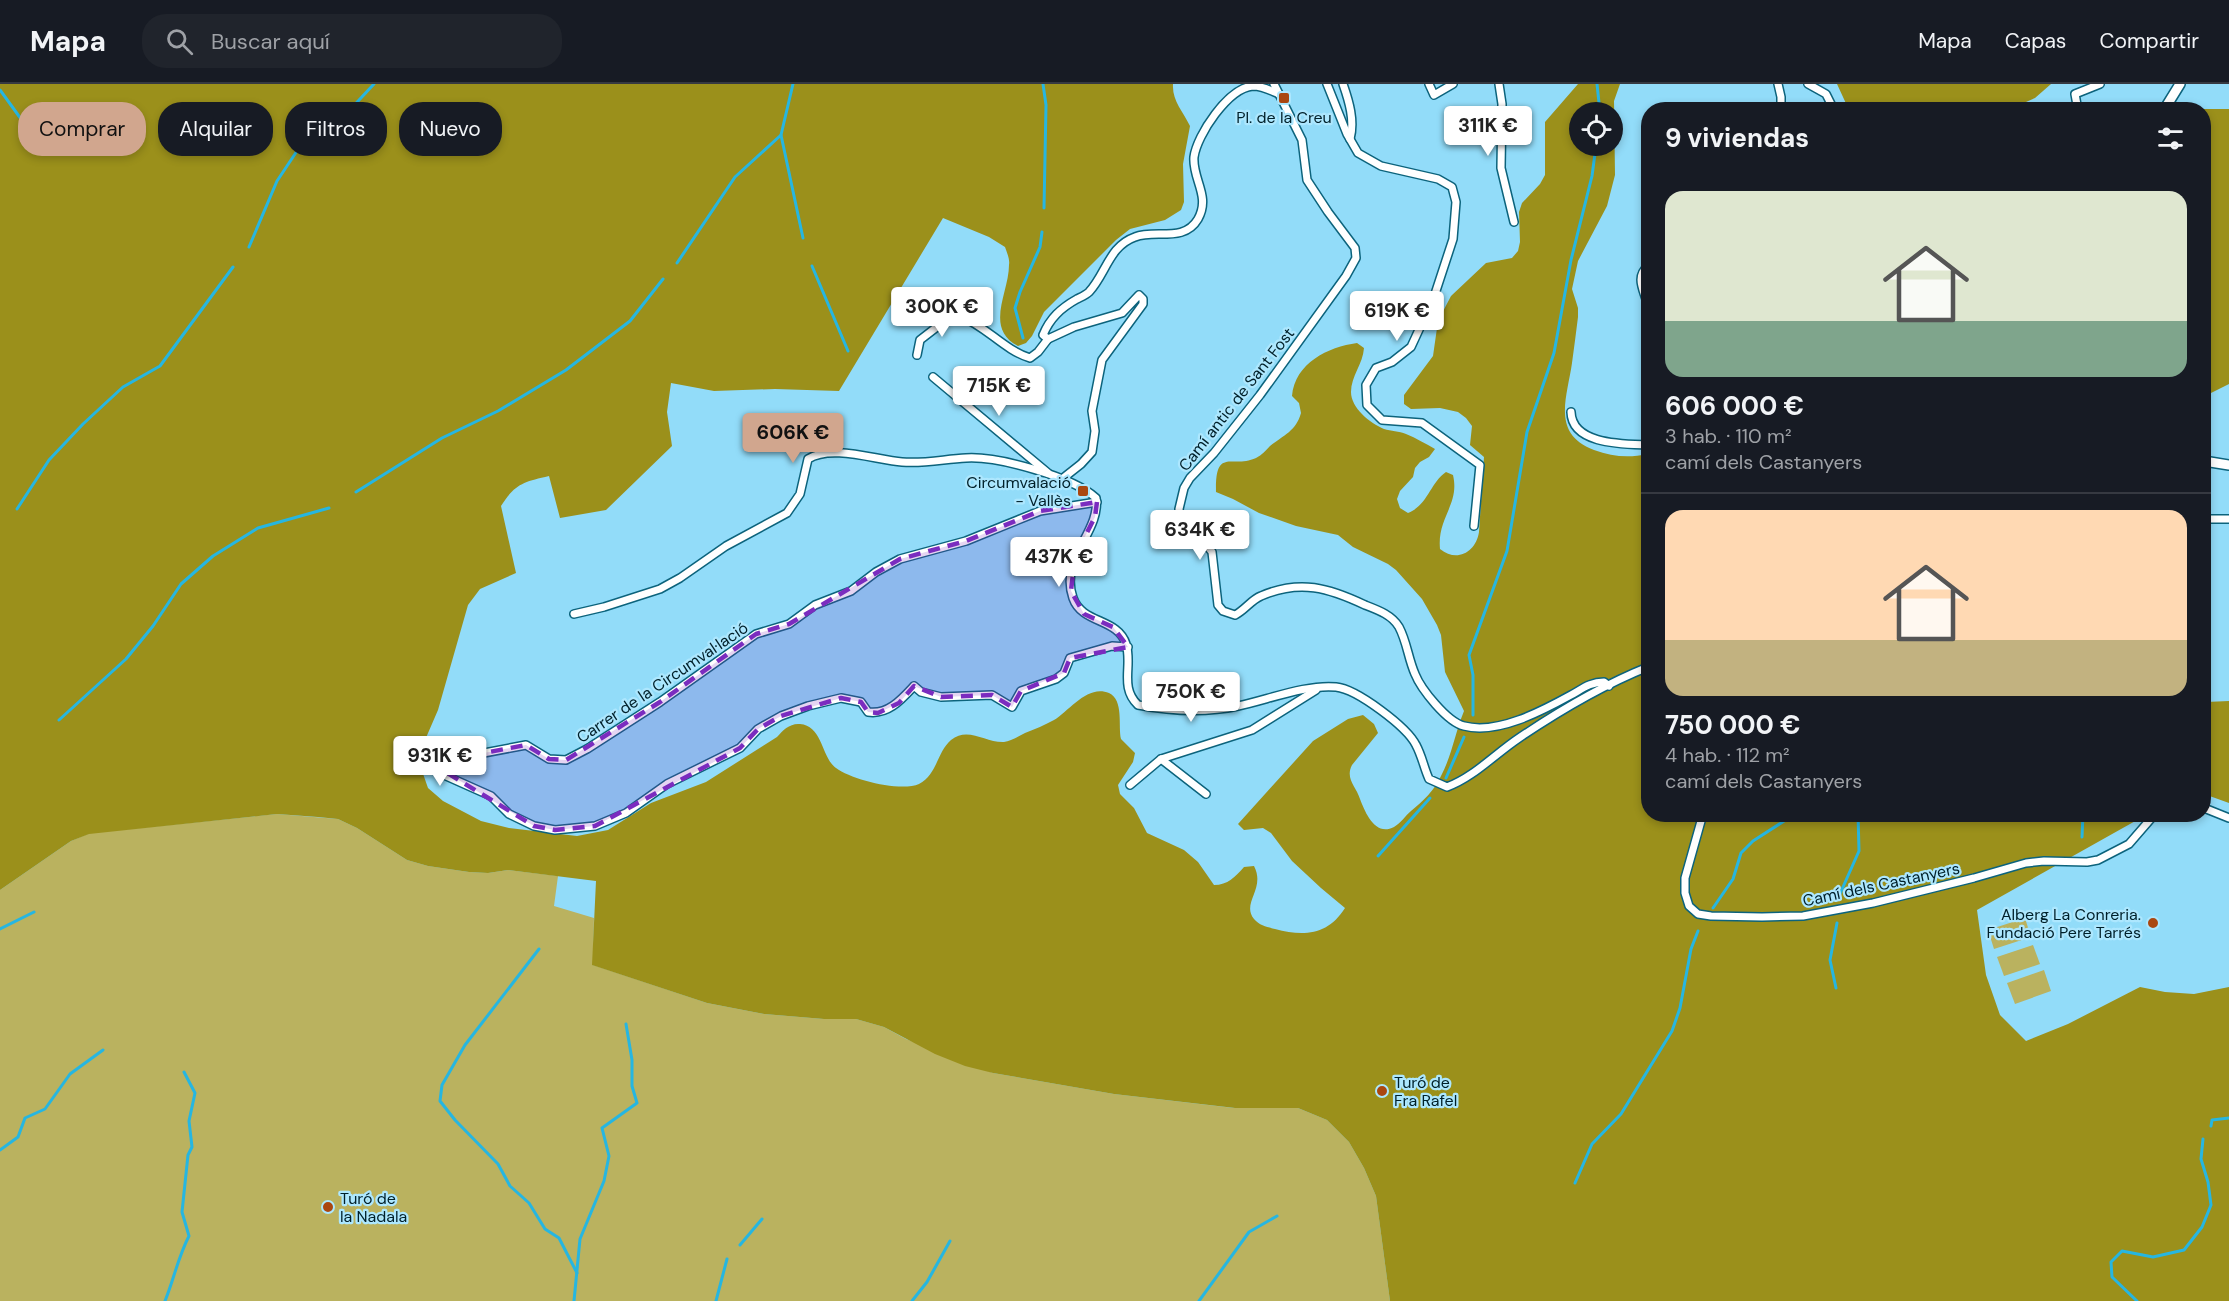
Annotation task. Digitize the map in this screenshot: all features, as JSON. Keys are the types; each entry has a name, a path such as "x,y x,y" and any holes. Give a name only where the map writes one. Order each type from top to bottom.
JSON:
{"street":[{"path":"1274,84 1279,94"},
{"path":"1327,84 1358,153 1381,166 1438,179 1452,187 1456,202 1453,239 1434,297 1411,347 1392,362 1376,368 1366,385 1367,405 1383,420 1422,423 1480,465 1474,526"},
{"path":"1343,84 1349,100 1352,132 1350,139"},
{"path":"1429,84 1434,95 1453,84"},
{"path":"1499,84 1502,104 1501,168 1514,222"},
{"path":"1778,84 1781,102"},
{"path":"1808,84 1826,94 1830,102"},
{"path":"2076,102 2075,94 2100,84"},
{"path":"2169,102 2180,84"},
{"path":"1048,339 1043,335 1054,315 1088,293 1120,244 1137,236 1180,233 1192,228 1199,217 1202,204 1202,191 1194,168 1194,156 1201,134 1214,116 1245,88 1263,87 1279,94"},
{"name":"Camí antic de Sant Fost","path":"1279,94 1302,140 1304,172 1307,180 1328,212 1353,243 1356,258 1346,276 1260,395 1184,488 1179,508 1180,518 1185,527 1204,542 1212,552 1218,605 1223,611 1235,615 1260,596 1278,591 1315,587 1345,595 1382,612 1397,624 1408,647 1416,676 1447,716 1455,723 1464,726 1486,727 1508,723 1527,717 1587,685 1604,682 1609,686"},
{"path":"916,355 920,339 942,323 960,316 976,322 1017,354 1030,358 1048,339 1074,327 1122,314 1139,296 1143,299 1143,304 1102,360 1092,411 1095,431 1092,452 1062,479"},
{"path":"933,377 1050,474"},
{"path":"1571,412 1575,427 1602,442 1641,445"},
{"path":"574,614 660,589 726,546 787,513 800,494 808,459 816,454 864,456 913,463 968,458 989,459 1050,474 1096,498 1095,517 1075,556 1071,591 1077,606 1084,614 1113,627 1123,635 1128,647 1127,686 1132,699 1138,705 1195,711 1237,706 1321,687 1346,688 1401,727 1416,744 1429,779 1447,787 1462,782 1520,737 1641,670"},
{"path":"2211,462 2229,465"},
{"name":"Carrer de la Circumval·lació","path":"1097,502 1040,511 966,541 900,559 876,572 851,591 815,605 789,624 756,634 660,702 566,760 549,759 526,745 442,761 439,768 444,775 491,796 509,814 534,826 555,830 595,826 626,813 667,784 740,748 758,729 781,716 808,706 840,698 861,702 868,712 878,713 899,703 914,686 921,692 941,698 992,695 1012,707 1021,691 1056,679 1064,673 1070,658 1112,646 1128,647"},
{"path":"2211,519 2229,519"},
{"path":"1130,785 1161,759 1252,730 1321,687"},
{"path":"1161,759 1206,794"},
{"path":"2211,811 2229,818"},
{"name":"Camí dels Castanyers","path":"1701,822 1685,878 1685,893 1689,906 1698,914 1711,916 1762,917 1803,916 1873,903 2026,863 2098,860 2129,844 2149,822"}],"highlighted area":[{"path":"1097,502 1095,517 1075,556 1071,591 1084,614 1113,627 1128,647 1070,658 1064,673 1021,691 1012,707 992,695 941,697 914,686 899,703 878,713 868,712 861,702 841,698 781,716 758,729 740,748 595,826 555,830 534,826 439,768 442,761 526,745 549,759 566,760 660,702 756,634 789,624 900,559 966,541 1040,511"}],"shaded area":[{"path":"0,84 1173,84 1176,101 1190,126 1183,164 1184,202 1181,210 1165,220 1130,229 1116,240 1044,312 1026,343 1018,346 1002,330 1001,309 1009,263 1005,247 989,237 943,218 839,391 775,389 714,391 671,383 667,412 672,446 606,510 560,518 549,476 526,482 515,488 501,506 516,573 480,589 468,605 438,710 422,747 421,768 428,788 443,801 481,821 509,828 577,836 608,830 651,803 706,782 793,725 808,726 813,730 831,763 843,772 877,784 911,786 919,784 930,775 946,745 957,736 970,735 997,742 1012,740 1054,720 1087,695 1101,691 1114,696 1117,701 1121,739 1135,753 1133,762 1118,785 1120,794 1134,808 1147,833 1184,850 1198,862 1214,885 1227,882 1244,867 1254,866 1257,882 1250,907 1254,919 1270,928 1305,933 1323,929 1331,924 1345,908 1292,861 1271,833 1263,828 1244,830 1238,824 1313,741 1348,719 1363,715 1374,724 1378,733 1352,765 1350,778 1372,822 1381,829 1394,827 1432,791 1448,760 1464,711 1445,672 1441,635 1437,625 1422,599 1396,570 1353,547 1338,535 1296,526 1259,513 1216,492 1218,469 1227,462 1256,458 1289,432 1301,413 1299,403 1292,396 1299,374 1324,353 1357,343 1364,348 1352,386 1354,404 1367,419 1384,429 1401,432 1435,449 1415,468 1413,477 1400,491 1397,499 1400,508 1408,513 1415,509 1446,472 1453,475 1454,495 1442,528 1440,549 1453,555 1470,550 1479,532 1484,457 1470,445 1472,426 1458,412 1440,408 1411,409 1404,404 1404,395 1433,356 1438,321 1451,296 1486,263 1512,258 1518,251 1519,212 1522,203 1540,184 1545,175 1545,122 1578,84 1620,84 1614,102 1569,102 1569,156 1615,156 1615,175 1607,206 1578,261 1572,289 1578,308 1578,317 1565,414 1572,435 1581,443 1608,454 1641,455 1641,822 2134,822 1977,910 1986,975 2000,1015 2026,1041 2068,1024 2140,987 2194,994 2229,987 2229,1301 1390,1301 1376,1196 1364,1168 1349,1142 1327,1120 1298,1108 1235,1108 1114,1094 993,1073 965,1066 935,1054 884,1027 856,1019 764,1014 707,1003 592,965 596,881 508,870 488,873 428,866 407,860 357,828 338,819 277,814 89,834 71,841 0,890"},
{"path":"1837,84 2051,84 2035,98 2026,102 1845,102"},
{"path":"2211,109 2229,109 2229,384 2211,393"},
{"path":"2229,701 2229,803 2211,797 2211,702"},
{"path":"277,814 338,819 357,828 407,860 428,866 469,872 488,873 508,870 558,876 554,906 594,918 593,965 707,1003 764,1014 856,1019 884,1027 906,1039 993,1073 1114,1094 1234,1108 1298,1108 1327,1120 1349,1142 1376,1196 1390,1301 0,1301 0,890 71,841 90,833"},
{"path":"2025,918 2031,937 1994,949 1988,930"},
{"path":"2033,945 2040,964 2004,976 1997,957"},
{"path":"2044,970 2051,991 2015,1004 2007,983"}],"waterway":[{"path":"249,247 277,181 301,145 316,134 332,129 374,84"},
{"path":"677,263 735,177 781,135 793,84"},
{"path":"1043,84 1046,105 1044,208"},
{"path":"1597,84 1599,102"},
{"path":"0,90 18,115"},
{"path":"781,135 803,238"},
{"path":"1473,715 1473,675 1469,655 1507,551 1527,432 1554,353 1571,260 1592,176 1595,156"},
{"path":"1023,338 1015,308 1040,247 1042,232"},
{"path":"812,266 848,351"},
{"path":"17,509 49,460 83,424 123,387 160,366 233,267"},
{"path":"356,492 442,438 498,411 566,370 630,321 663,279"},
{"path":"59,720 126,659 153,626 181,584 213,556 258,528 329,508"},
{"path":"1446,778 1464,737"},
{"path":"1378,856 1430,798"},
{"path":"1713,908 1733,879 1741,853 1753,841 1783,822"},
{"path":"1839,896 1859,851 1858,822"},
{"path":"2082,837 2083,822"},
{"path":"0,929 34,912"},
{"path":"1836,988 1830,960 1837,923"},
{"path":"1575,1183 1592,1144 1621,1114 1672,1031 1680,1008 1691,949 1698,931"},
{"path":"539,949 465,1045 442,1085 440,1101 455,1120 498,1164 510,1186 529,1203 545,1229 559,1238 577,1273"},
{"path":"574,1301 580,1239 604,1181 609,1156 602,1128 637,1103 632,1086 632,1060 626,1024"},
{"path":"0,1150 18,1137 25,1118 45,1109 70,1074 103,1050"},
{"path":"165,1301 189,1236 182,1212 188,1155 192,1147 189,1121 195,1093 184,1072"},
{"path":"2211,1126 2212,1120 2229,1118"},
{"path":"2137,1301 2112,1277 2111,1262 2122,1251 2153,1257 2184,1250 2202,1227 2211,1205 2208,1182 2201,1159 2203,1139"},
{"path":"1199,1301 1249,1232 1277,1216"},
{"path":"740,1245 762,1219"},
{"path":"912,1301 927,1282 950,1241"},
{"path":"716,1301 727,1259"}],"place":[{"name":"Pl. de la Creu","path":"1284,98"},
{"name":"Circumvalació - Vallès","path":"1083,491"},
{"name":"Alberg La Conreria. Fundació Pere Tarrés","path":"2153,923"},
{"name":"Turó de Fra Rafel","path":"1382,1091"},
{"name":"Turó de la Nadala","path":"328,1207"}]}
